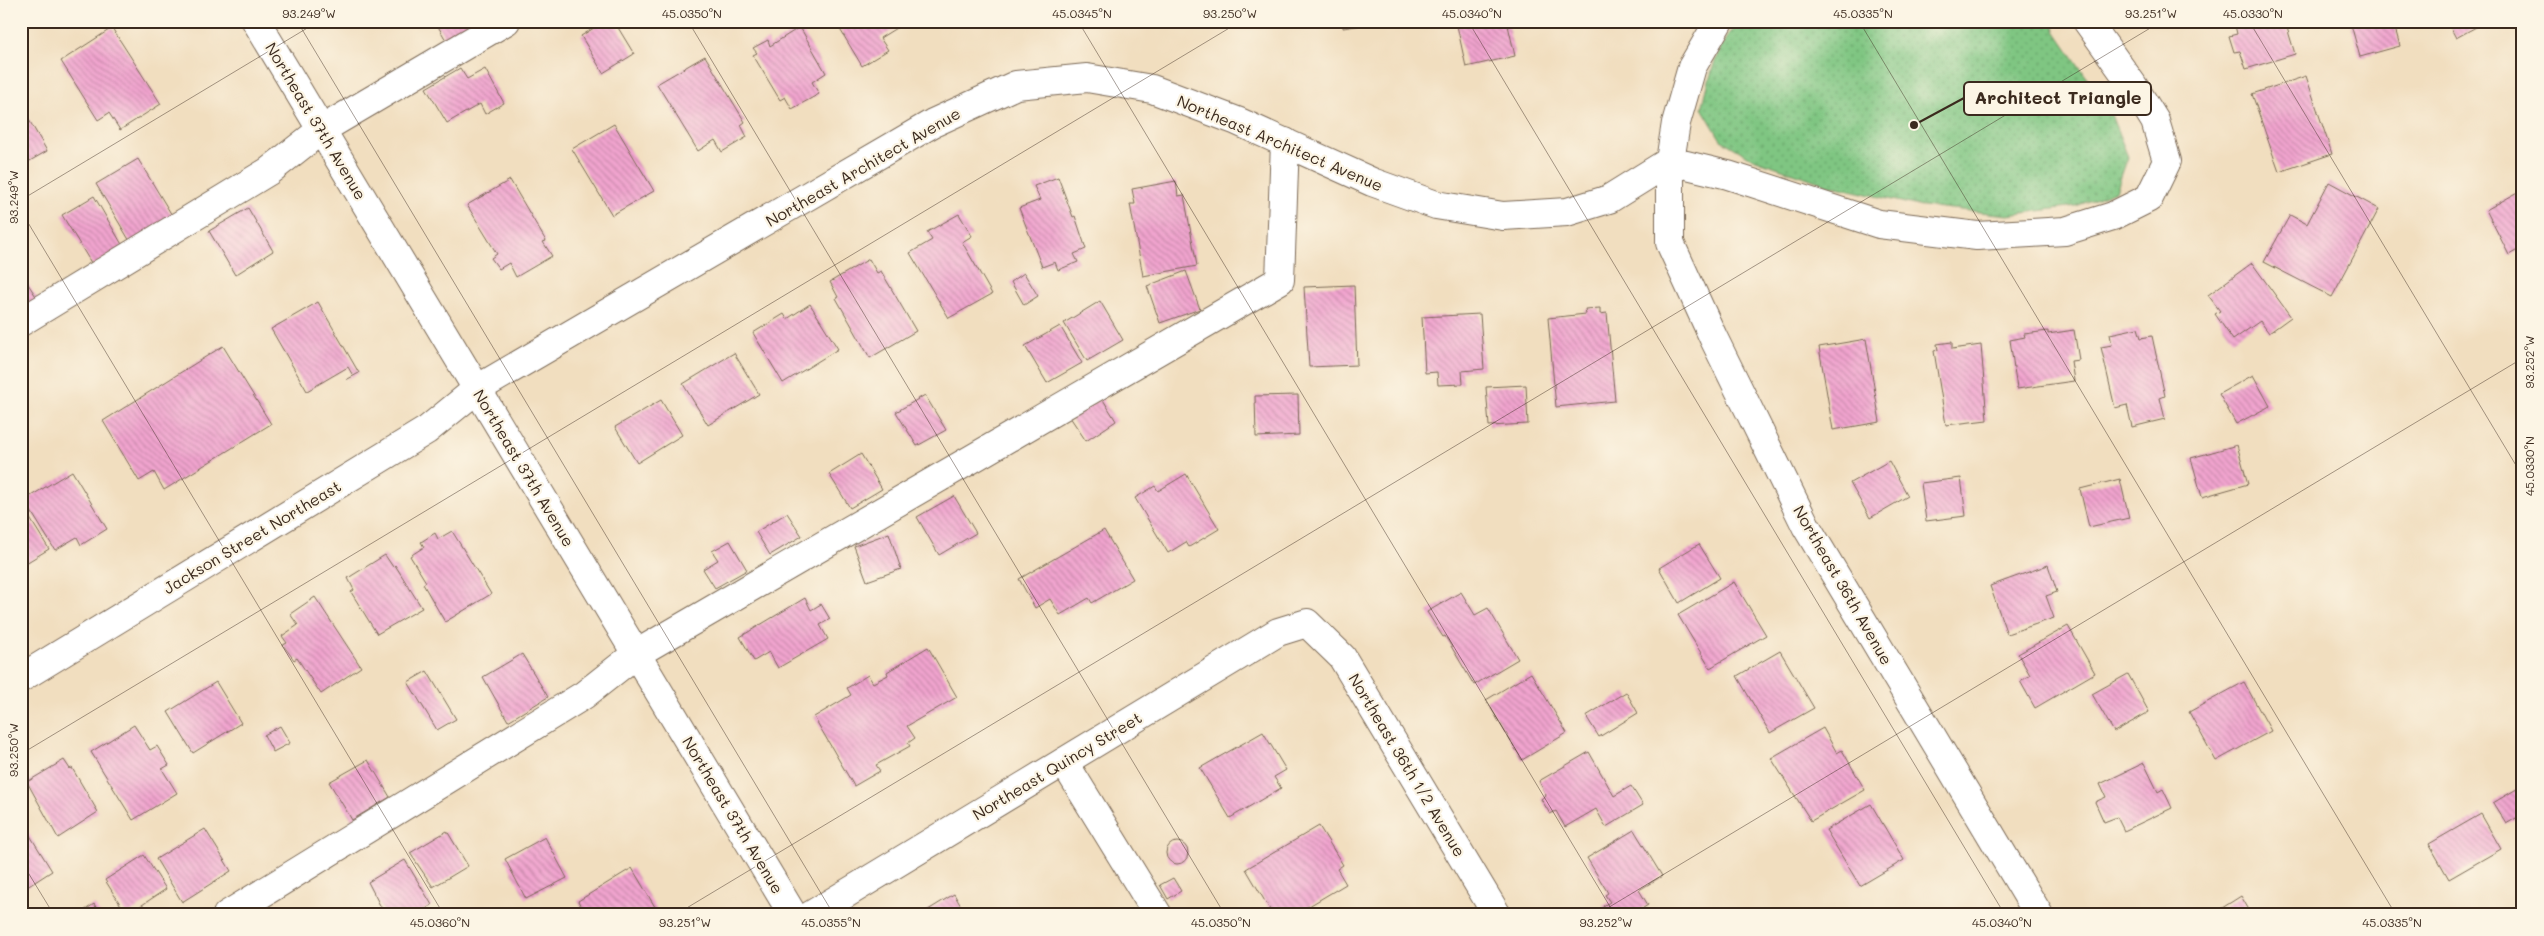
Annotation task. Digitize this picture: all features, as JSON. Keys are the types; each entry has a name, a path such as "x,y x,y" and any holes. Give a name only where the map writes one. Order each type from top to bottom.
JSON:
{"street":[{"name":"Northeast 37th Avenue","path":"256,21 793,915"},
{"path":"21,322 269,171 321,130 506,21"},
{"path":"1719,21 1692,67 1676,123 1670,161 1728,176 1879,224 1977,236 2065,231 2113,216 2149,198 2167,161 2155,120 2087,21"},
{"name":"Northeast Architect Avenue","path":"477,389 933,123 1016,85 1087,78 1152,90 1237,121 1372,182 1436,205 1503,216 1567,212 1609,199 1670,161"},
{"path":"227,915 584,695 636,654 1280,280 1285,142"},
{"name":"Northeast 36th Avenue","path":"1670,161 1670,243 1717,346 1806,526 2039,915"},
{"name":"Jackson Street Northeast","path":"21,678 428,430 477,389"},
{"name":"Northeast Quincy Street","path":"811,915 1278,632 1307,622"},
{"name":"Northeast 36th 1/2 Avenue","path":"1307,622 1342,657 1497,915"},
{"path":"1064,762 1158,915"}],"green space":[{"path":"1743,21 2052,21 2056,32 2109,110 2128,157 2116,191 2076,206 2008,215 1914,205 1828,185 1753,159 1721,140 1702,108 1711,72 1720,49 1726,38"}],"building":[{"path":"435,21 481,21 447,42"},
{"path":"605,21 614,21 634,54 603,73 581,36"},
{"path":"835,21 898,21 901,25 880,38 888,50 862,66"},
{"path":"1343,21 1382,21 1382,22 1343,28"},
{"path":"1456,21 1507,21 1515,56 1466,67"},
{"path":"2234,21 2285,21 2295,54 2246,69 2240,51 2234,52 2229,36 2237,34"},
{"path":"2350,21 2393,21 2400,46 2360,57"},
{"path":"2447,21 2487,21 2456,38"},
{"path":"800,27 826,73 812,82 819,94 792,109 785,97 780,100 753,55 757,53 753,48 768,40 770,46"},
{"path":"112,28 161,104 120,130 109,113 98,120 61,61"},
{"path":"705,56 745,122 741,125 747,137 722,152 715,140 698,151 657,84"},
{"path":"460,68 467,79 485,69 504,103 485,114 480,104 447,123 426,88"},
{"path":"2306,76 2332,154 2279,172 2252,94"},
{"path":"21,106 47,151 21,166"},
{"path":"614,124 654,191 612,215 572,149"},
{"path":"138,159 173,217 131,243 96,184"},
{"path":"1058,177 1073,217 1075,216 1086,249 1074,254 1078,262 1058,270 1055,262 1042,267 1019,208 1040,200 1034,186"},
{"path":"510,180 546,241 543,242 552,256 516,277 509,263 499,269 491,258 497,254 467,205"},
{"path":"1176,181 1178,196 1184,195 1197,266 1143,276 1130,204 1135,204 1132,189"},
{"path":"2329,182 2379,209 2332,297 2264,262 2290,215 2307,224"},
{"path":"2522,190 2523,247 2509,255 2486,210"},
{"path":"94,196 124,248 93,266 62,215"},
{"path":"248,208 273,251 235,275 209,231"},
{"path":"959,214 972,236 962,242 992,294 949,318 910,253 932,240 927,232"},
{"path":"869,259 877,273 881,271 916,331 870,358 836,298 838,297 830,282"},
{"path":"2252,263 2291,317 2269,333 2260,321 2233,340 2215,314 2220,311 2208,295"},
{"path":"1186,271 1200,309 1160,323 1147,286"},
{"path":"21,273 39,301 21,313"},
{"path":"1024,273 1038,296 1024,305 1011,282"},
{"path":"1354,285 1357,365 1309,367 1304,287"},
{"path":"1100,301 1123,340 1087,361 1064,323"},
{"path":"318,302 359,373 346,380 352,374 348,367 307,391 271,329"},
{"path":"810,304 838,349 783,383 753,333 784,314 787,319"},
{"path":"1600,308 1600,314 1607,313 1615,401 1556,407 1548,318 1586,314 1585,309"},
{"path":"1480,314 1484,369 1462,371 1463,384 1438,385 1437,372 1425,373 1422,317"},
{"path":"1060,326 1082,363 1047,383 1025,346"},
{"path":"2138,328 2141,338 2152,336 2165,396 2160,398 2165,419 2132,427 2127,405 2115,408 2101,347 2112,345 2110,334"},
{"path":"2074,330 2079,360 2071,361 2074,381 2017,389 2010,340 2025,337 2024,334 2048,331 2048,334"},
{"path":"1866,339 1880,422 1833,430 1819,347"},
{"path":"1952,342 1952,349 1981,345 1987,420 1946,425 1934,351 1938,350 1937,344"},
{"path":"223,346 271,424 164,490 154,472 139,481 103,421"},
{"path":"734,353 759,394 708,425 683,384"},
{"path":"2253,375 2270,406 2236,424 2219,394"},
{"path":"1526,385 1528,424 1489,426 1486,387"},
{"path":"925,395 946,430 917,446 896,412"},
{"path":"1298,395 1299,435 1256,437 1255,396"},
{"path":"1102,398 1116,421 1086,441 1070,417"},
{"path":"661,400 682,435 637,463 615,427"},
{"path":"2237,445 2248,484 2202,497 2191,458"},
{"path":"861,454 882,489 850,508 829,474"},
{"path":"1889,461 1908,496 1870,518 1850,483"},
{"path":"72,471 107,529 81,545 77,537 55,550 24,500"},
{"path":"1186,474 1219,529 1189,547 1186,542 1168,553 1135,498 1155,486 1158,491"},
{"path":"1961,478 1966,516 1926,521 1921,483"},
{"path":"2120,479 2129,518 2089,527 2080,489"},
{"path":"954,496 976,533 939,555 917,517"},
{"path":"21,504 49,549 21,566"},
{"path":"787,513 802,536 770,555 756,532"},
{"path":"1104,530 1133,579 1092,603 1089,598 1060,615 1050,599 1035,608 1019,579"},
{"path":"452,531 491,594 445,622 423,584 426,582 410,556 424,547 421,542 435,533 438,539"},
{"path":"889,533 901,569 867,581 854,546"},
{"path":"730,541 747,570 715,588 703,569 718,560 712,551"},
{"path":"1699,544 1720,578 1679,603 1659,568"},
{"path":"385,555 393,567 395,565 422,608 377,634 351,592 354,590 348,578"},
{"path":"2048,565 2057,592 2046,596 2054,618 2007,634 1990,586"},
{"path":"1734,582 1766,635 1710,668 1678,615"},
{"path":"1461,592 1475,615 1488,608 1518,659 1474,685 1445,636 1443,637 1427,612"},
{"path":"315,597 361,667 321,694 297,658 294,660 283,645 287,643 282,636 298,625 290,614"},
{"path":"805,598 811,610 821,604 830,619 820,625 828,639 778,668 769,652 754,661 740,637"},
{"path":"2068,626 2095,673 2035,708 2020,681 2030,675 2018,654"},
{"path":"928,647 957,697 907,726 915,738 908,743 910,746 876,765 880,771 854,786 814,717 851,695 847,688 868,675 873,683 888,675 887,672"},
{"path":"1780,651 1814,708 1770,733 1737,676"},
{"path":"522,654 548,697 508,721 483,677"},
{"path":"427,671 456,719 437,730 408,682"},
{"path":"1531,673 1567,733 1522,760 1486,700"},
{"path":"2128,674 2149,712 2114,732 2092,694"},
{"path":"216,682 241,723 193,753 168,712"},
{"path":"2244,682 2271,731 2216,761 2189,712"},
{"path":"1626,692 1638,713 1599,737 1586,716"},
{"path":"134,725 150,750 157,746 169,765 162,769 177,793 133,820 91,752"},
{"path":"280,726 290,743 273,752 264,735"},
{"path":"1823,728 1837,753 1842,750 1865,790 1811,821 1771,758"},
{"path":"1263,732 1286,770 1274,777 1281,788 1230,818 1200,768"},
{"path":"1589,752 1614,796 1631,786 1643,805 1606,827 1596,809 1565,827 1556,811 1550,814 1541,799 1546,795 1539,781"},
{"path":"64,760 70,769 72,768 98,812 58,838 27,782"},
{"path":"368,760 390,797 352,820 329,782"},
{"path":"2144,763 2158,792 2163,789 2172,808 2124,831 2117,817 2104,822 2095,802 2106,797 2100,784"},
{"path":"2520,787 2523,792 2523,814 2506,824 2493,803"},
{"path":"1871,804 1904,860 1860,886 1826,830"},
{"path":"2481,814 2501,849 2449,879 2429,844"},
{"path":"21,821 52,871 21,891"},
{"path":"1319,826 1343,865 1337,869 1346,884 1294,915 1273,915 1246,869"},
{"path":"205,829 231,871 182,902 156,859"},
{"path":"1634,830 1662,876 1639,890 1648,905 1632,915 1609,915 1603,906 1610,902 1605,895 1608,893 1587,858"},
{"path":"447,831 468,866 433,887 410,853"},
{"path":"545,837 567,878 526,899 505,859"},
{"path":"1177,842 1185,845 1188,853 1185,861 1177,864 1169,861 1166,853 1169,845"},
{"path":"144,855 166,889 127,915 105,880"},
{"path":"405,860 432,905 416,915 385,915 368,882"},
{"path":"632,868 658,912 654,915 586,915 578,901"},
{"path":"1173,878 1181,891 1168,899 1160,885"},
{"path":"954,894 966,915 920,915"},
{"path":"2241,896 2252,915 2211,915"},
{"path":"94,904 101,915 78,915"}],"place":[{"name":"Architect Triangle","path":"1914,125"}]}
